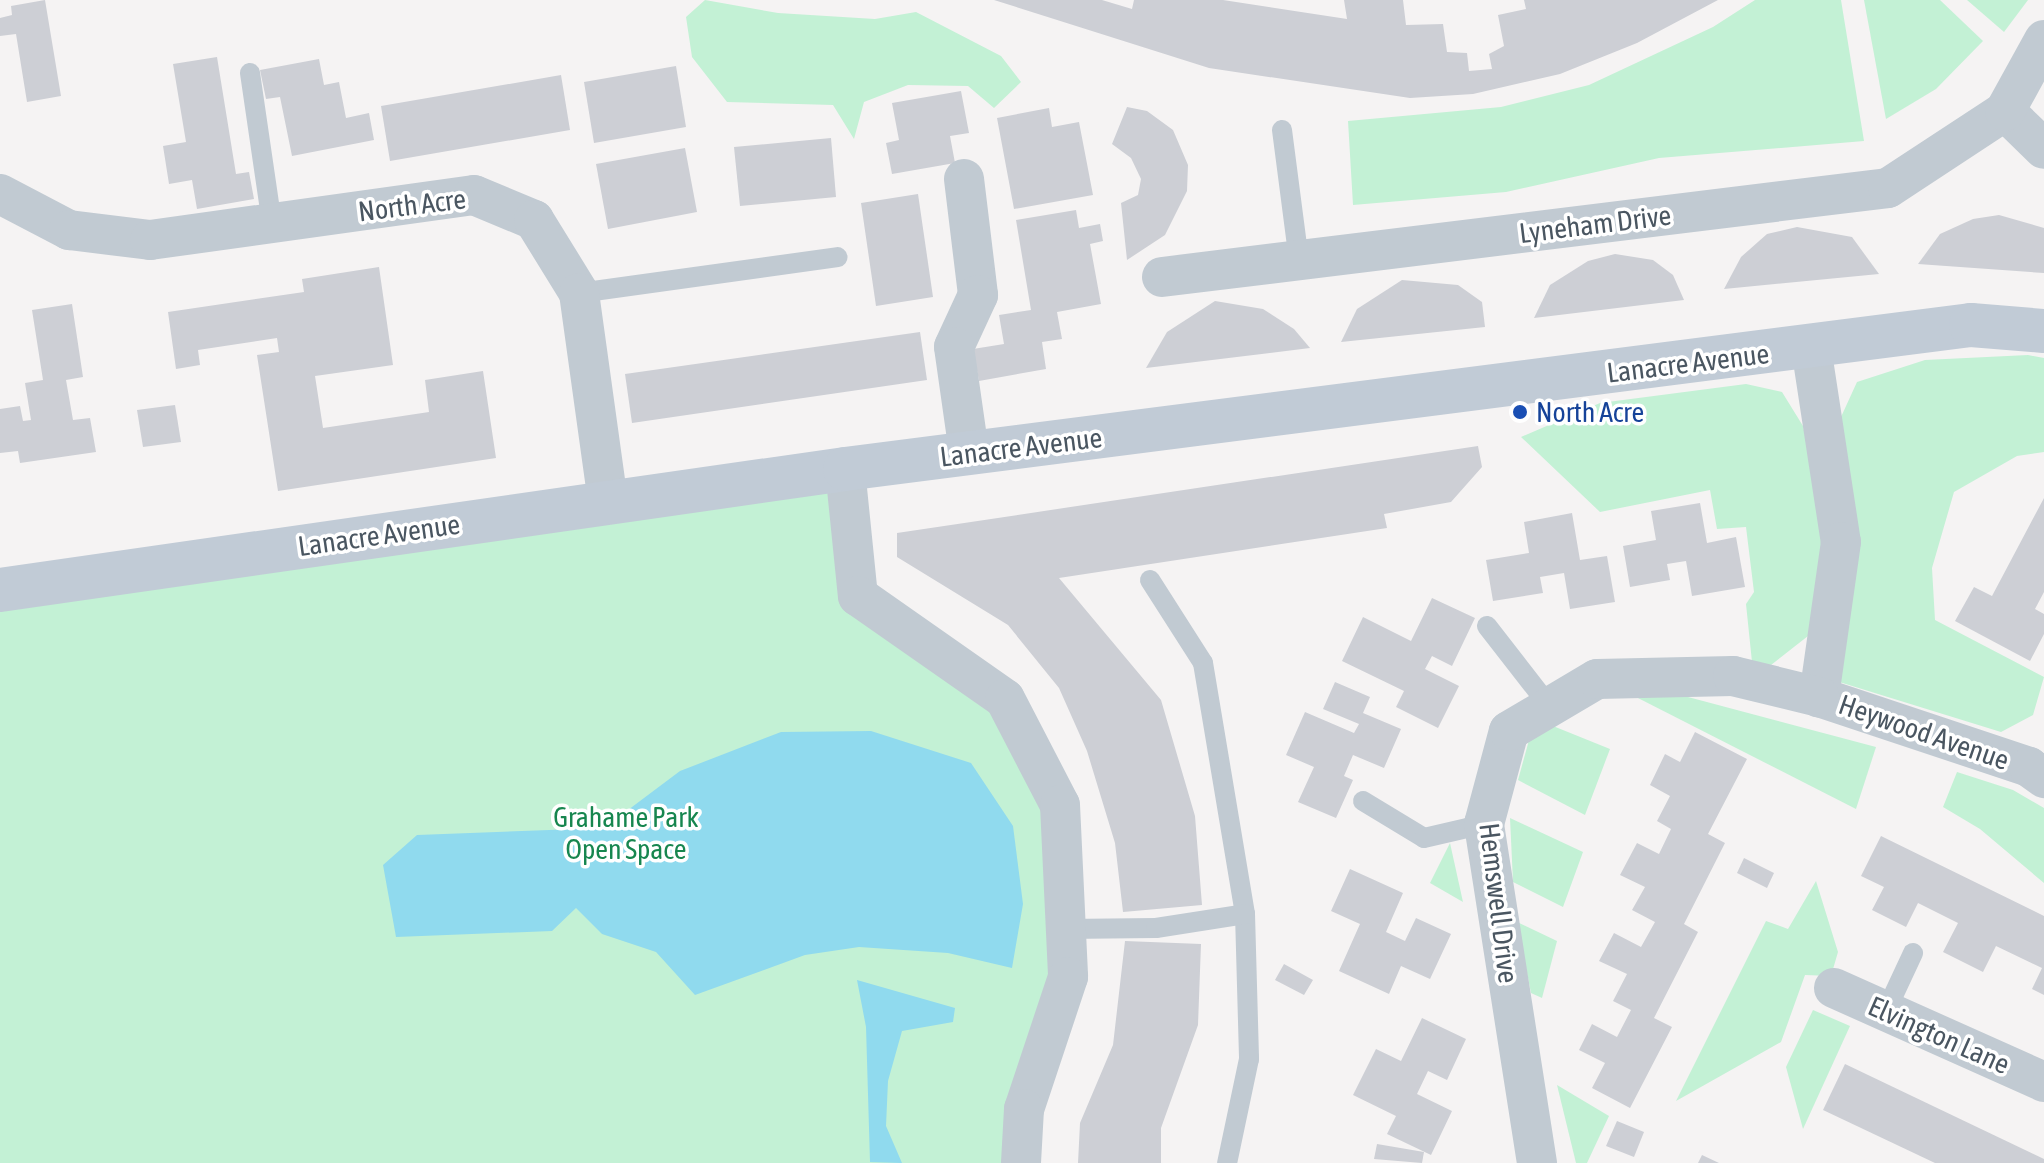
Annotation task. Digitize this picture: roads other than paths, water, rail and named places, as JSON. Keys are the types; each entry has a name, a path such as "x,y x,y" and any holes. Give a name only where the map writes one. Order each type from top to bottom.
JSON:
{"street":[{"path":"2044,40 2005,111 2044,149"},
{"name":"Lyneham Drive","path":"1162,277 1888,188 2005,111"},
{"path":"964,179 978,295 954,347 969,453"},
{"name":"North Acre","path":"0,194 69,230 150,240 474,195 534,220 579,293 608,503"},
{"name":"Lanacre Avenue","path":"0,590 845,469 1971,325 2044,331"},
{"name":"Heywood Avenue","path":"1811,347 1841,542 1819,697 2039,762"},
{"path":"845,469 858,596 1005,699 1060,805 1068,977 1024,1109 1021,1163"},
{"name":"Hemswell Drive","path":"1537,1163 1484,824 1509,731 1597,679 1733,676 1819,697"},
{"name":"Elvington Lane","path":"1834,988 2044,1082"}],"lane":[{"path":"250,73 272,223"},
{"path":"1282,130 1299,261"},
{"path":"579,293 838,257"},
{"path":"1150,580 1203,663 1245,914 1249,1059 1227,1163"},
{"path":"1487,626 1550,707"},
{"path":"1363,801 1424,838 1484,824"},
{"path":"1065,929 1156,928 1245,914"},
{"path":"1886,1011 1913,953"}],"water":[{"path":"871,731 971,763 1013,826 1023,904 1012,968 948,953 859,947 805,955 695,995 656,952 602,934 576,908 552,931 396,937 383,865 417,835 604,828 680,771 781,732"},
{"path":"857,980 955,1008 953,1022 902,1031 888,1081 886,1126 902,1163 870,1162 866,1027"}],"place":[{"name":"North Acre","path":"1520,412"}],"park label":[{"name":"Grahame Park Open Space","path":"626,833"}]}
